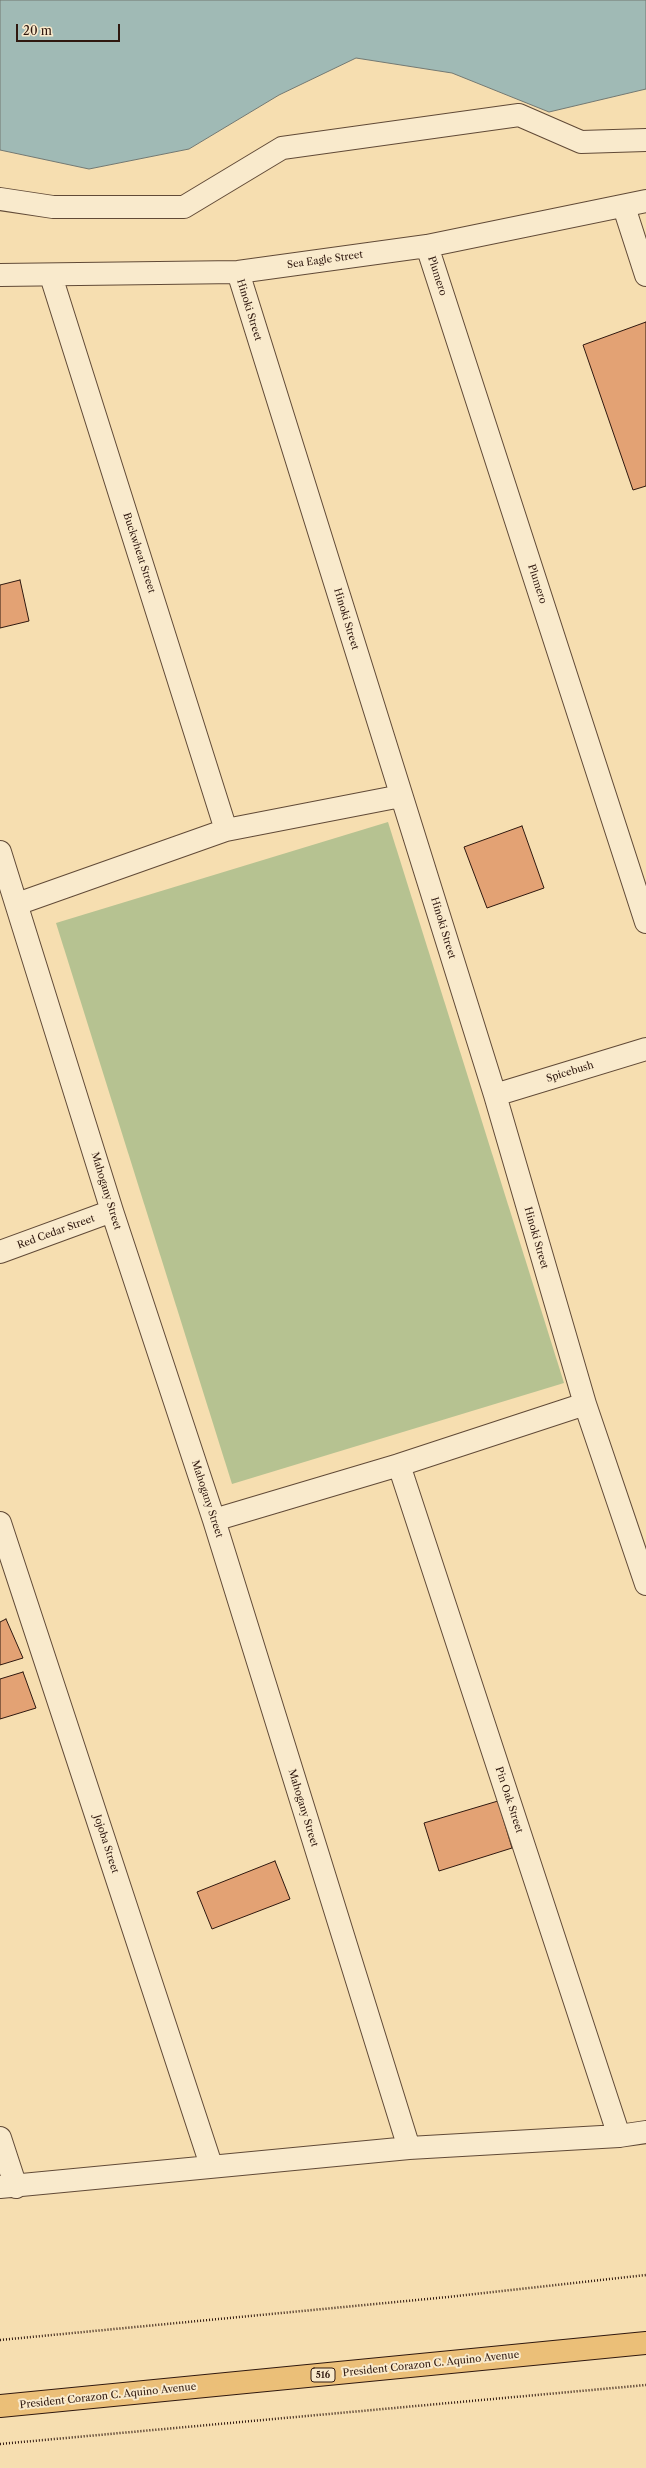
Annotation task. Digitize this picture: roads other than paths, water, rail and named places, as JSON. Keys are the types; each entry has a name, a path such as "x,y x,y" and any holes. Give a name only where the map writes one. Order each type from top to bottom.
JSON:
{"highway":[{"name":"President Corazon C. Aquino Avenue","path":"0,2406 646,2343"}],"street":[{"path":"0,199 53,207 184,207 282,148 519,115 581,142 646,140"},
{"name":"Sea Eagle Street","path":"0,275 51,276 238,272 427,246 624,207 646,201"},
{"path":"624,207 646,275"},
{"name":"Plumero","path":"427,246 646,922"},
{"name":"Hinoki Street","path":"238,272 495,1095 585,1404 646,1584"},
{"name":"Buckwheat Street","path":"51,276 226,830"},
{"path":"17,904 226,830 401,796"},
{"name":"Mahogany Street","path":"0,852 112,1211 214,1520 409,2148"},
{"name":"Spicebush","path":"495,1095 646,1049"},
{"name":"Red Cedar Street","path":"0,1252 112,1211"},
{"path":"214,1520 400,1465 585,1404"},
{"name":"Pin Oak Street","path":"400,1465 619,2136"},
{"name":"Jojoba Street","path":"0,1523 211,2165"},
{"path":"0,2138 8,2187 211,2165 409,2148 619,2136 646,2132"}],"water":[{"path":"0,0 646,0 646,89 549,112 452,73 356,58 279,95 189,149 89,169 0,150"}]}
